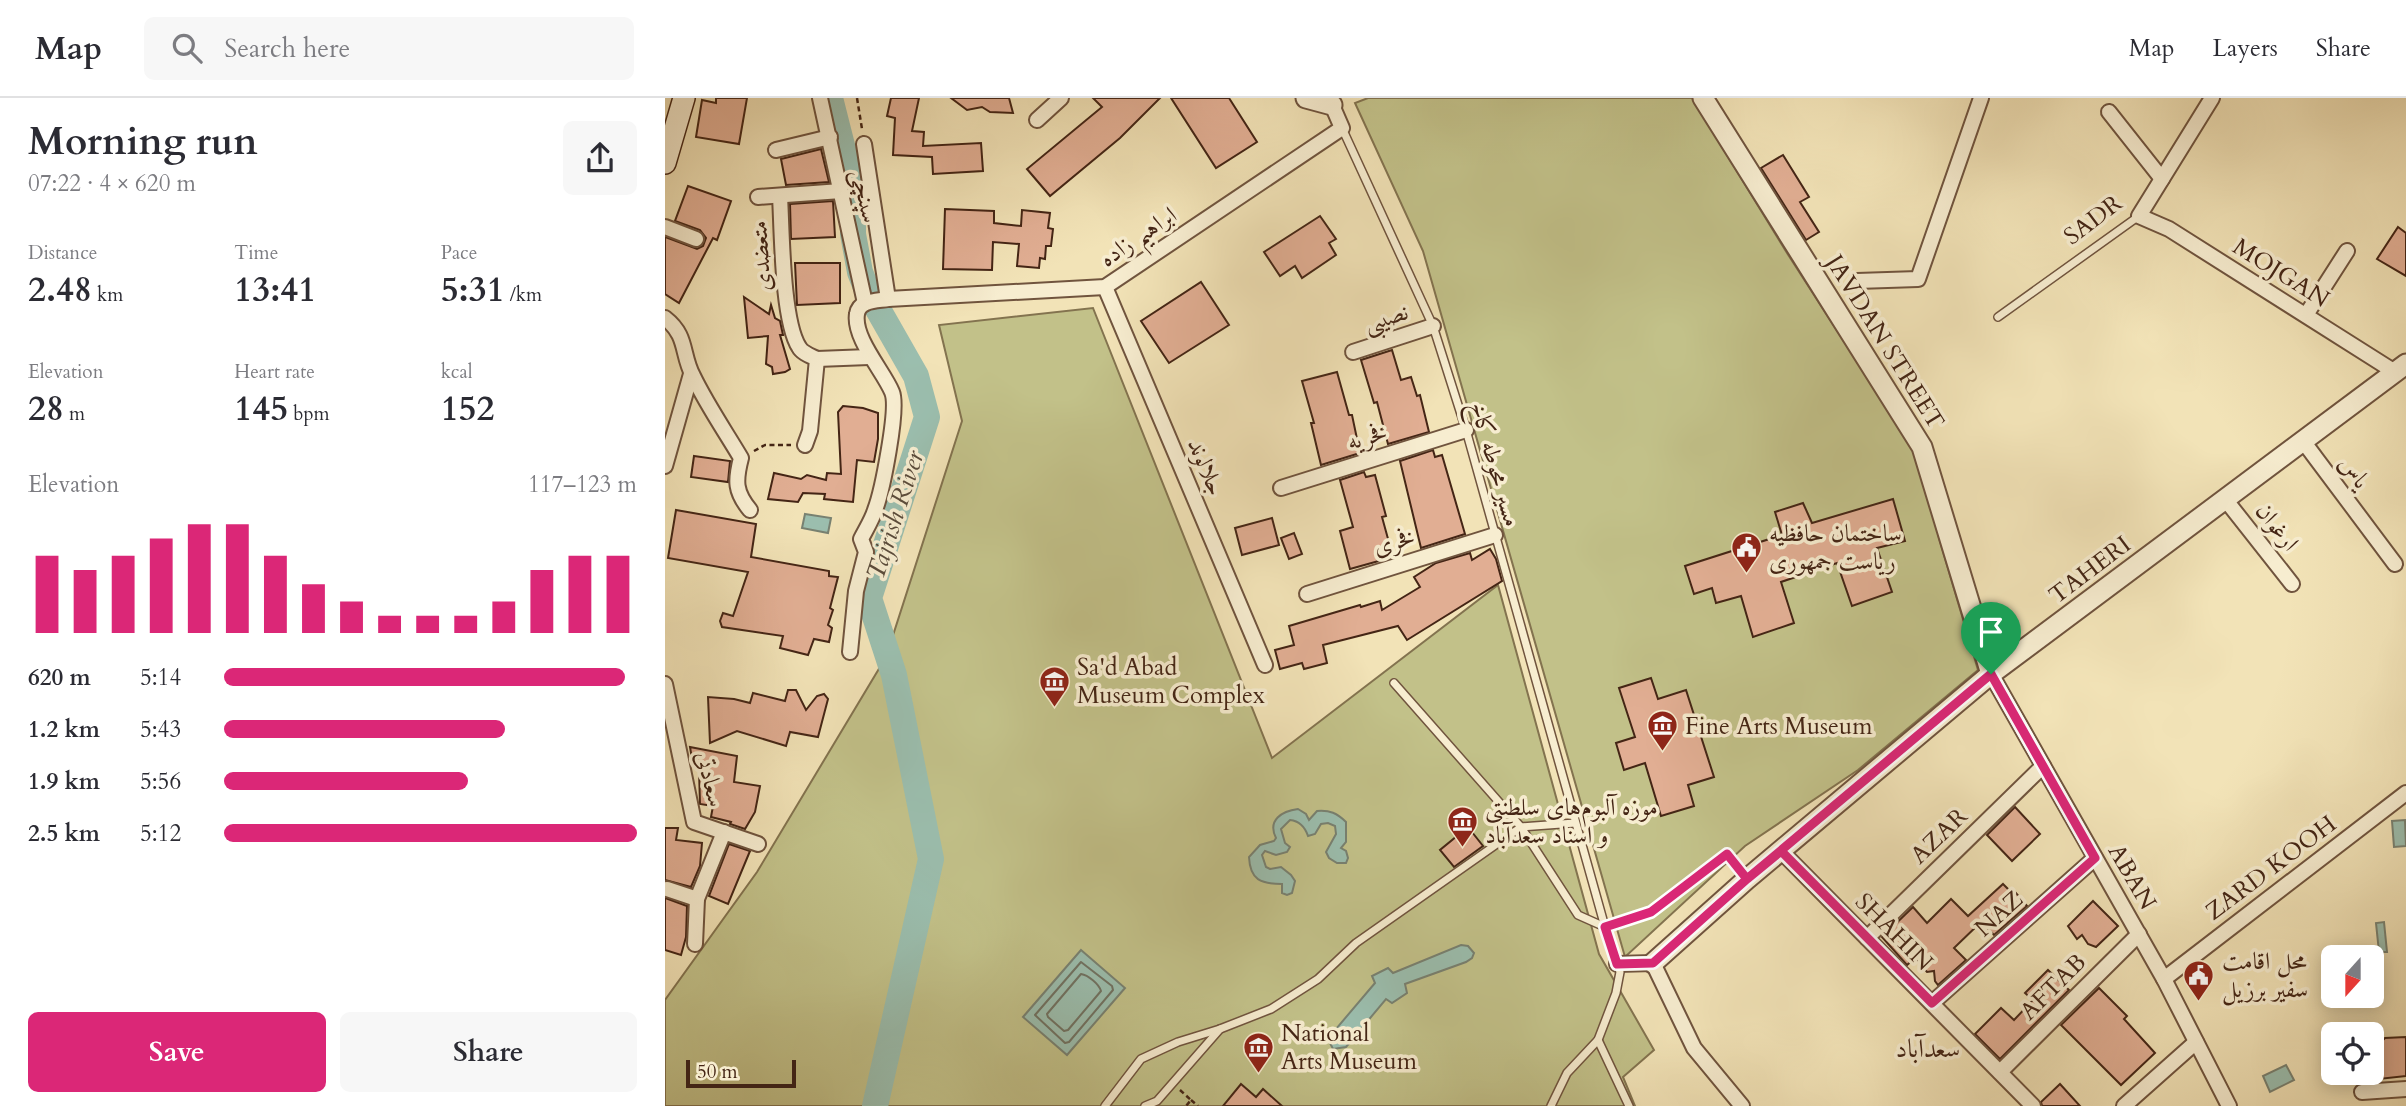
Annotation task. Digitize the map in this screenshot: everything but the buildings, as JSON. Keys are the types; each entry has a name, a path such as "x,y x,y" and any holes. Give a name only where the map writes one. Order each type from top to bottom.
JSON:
{"main road":[{"path":"666,155 684,98"}],"street":[{"name":"سپنچی","path":"820,98 865,303"},
{"path":"1037,120 1061,98"},
{"path":"1306,98 1336,100 1342,128"},
{"name":"JAVDAN STREET","path":"1703,98 1922,447 1991,674"},
{"path":"1857,281 1917,279 1981,98"},
{"name":"SADR","path":"2140,216 2212,98"},
{"path":"2109,112 2162,179"},
{"name":"ابراهیم زاده","path":"888,299 1105,287 1342,128"},
{"path":"776,150 829,137"},
{"path":"850,652 856,591 866,552 861,539 876,509 884,476 894,394 869,356 857,323 857,314 865,303 888,299 864,144"},
{"name":"متعضدی","path":"817,359 800,350 792,331 787,302 780,196 841,191"},
{"path":"758,197 780,196"},
{"name":"MOJGAN","path":"2140,216 2169,229 2306,315 2401,368"},
{"path":"665,227 696,239"},
{"path":"2306,315 2347,251"},
{"name":"جلالوند","path":"1105,287 1265,665"},
{"path":"665,318 681,334 691,374 741,458 737,475 739,497 750,510"},
{"name":"نصیبی","path":"1353,352 1433,326"},
{"path":"805,445 810,431 817,359 869,356"},
{"name":"TAHERI","path":"1653,963 1747,879 1991,674 2401,368"},
{"path":"665,466 691,374"},
{"name":"فخریه","path":"1281,488 1466,430"},
{"name":"یاس","path":"2303,441 2395,564"},
{"name":"ارغوان","path":"2225,499 2293,584"},
{"name":"فخری","path":"1307,593 1495,535"},
{"name":"ABAN","path":"1991,674 2164,979 2229,1106"},
{"name":"سعادتی","path":"665,684 694,822 758,844"},
{"name":"AZAR","path":"1867,938 2043,766"},
{"name":"ZARD KOOH","path":"2164,979 2406,793"},
{"path":"695,944 697,899 724,832"},
{"name":"SHAHIN","path":"1781,851 2033,1106"},
{"name":"NAZ","path":"1932,1003 2095,858"},
{"path":"667,889 697,899"},
{"name":"AFTAB","path":"2000,1072 2139,934"},
{"path":"1617,964 1653,963 1693,1048 1742,1106"},
{"path":"2125,1106 2196,1042"},
{"path":"2363,1092 2406,1089"}],"lane":[{"name":"مسیر محوطه کاخ","path":"1342,128 1433,326 1466,430 1605,927"},
{"name":"SADR","path":"1998,317 2140,216"},
{"path":"1394,683 1521,827 1578,915 1605,927 1620,972 1616,993 1598,1041 1567,1073 1551,1106"},
{"path":"1105,1106 1141,1059 1178,1042 1271,1009 1318,979 1356,943 1521,827 1575,823"},
{"path":"1145,1106 1157,1101 1220,1029"},
{"path":"1598,1041 1629,1106"}],"path":[{"path":"857,98 864,144"},
{"path":"741,458 765,445 805,445"},
{"path":"1605,927 1651,912 1727,854 1747,879"},
{"path":"1172,1084 1198,1106"},
{"path":"1186,1106 1191,1100"}],"shaded area":[{"path":"1368,98 1692,98 1787,253 1914,450 1928,485 1939,538 1978,670 1858,770 1745,846 1625,957 1423,251 1355,103"},
{"name":"Sa'd Abad Museum Complex","path":"1093,308 1272,758 1498,585 1599,954 1654,1050 1623,1077 1635,1106 665,1106 665,1000 757,872 886,657 962,421 939,325"}],"water":[{"path":"805,514 831,518 828,533 802,528"},
{"path":"1298,809 1306,814 1309,820 1317,811 1326,811 1336,814 1346,822 1346,842 1341,848 1346,851 1348,858 1346,863 1337,863 1329,858 1326,852 1336,834 1335,826 1321,824 1315,834 1308,836 1301,825 1290,820 1281,829 1285,843 1290,847 1287,852 1276,855 1265,851 1262,855 1266,867 1281,867 1295,881 1292,893 1287,895 1282,893 1282,884 1263,882 1254,876 1249,857 1260,845 1274,841 1276,838 1273,826 1282,814"},
{"path":"2405,820 2406,846 2394,847 2392,821"},
{"path":"2384,922 2387,952 2384,952 2384,945 2378,945 2376,923"},
{"path":"1461,945 1468,946 1474,953 1472,958 1405,984 1407,993 1392,1003 1386,999 1346,1047 1333,1049 1330,1036 1375,983 1372,976 1388,968 1393,973"},
{"path":"1081,950 1125,988 1067,1055 1023,1017"},
{"path":"2286,1065 2294,1080 2270,1092 2263,1076"}],"waterway":[{"name":"Tajrish River","path":"830,98 853,189 853,234 860,272 867,290 916,376 927,417 869,598 894,675 931,859 875,1106"}],"place":[{"name":"ساختمان حافظیه ریاست جمهوری","path":"1746,574"},
{"name":"Sa'd Abad Museum Complex","path":"1054,708"},
{"name":"Fine Arts Museum","path":"1662,753"},
{"name":"موزه آلبوم‌های سلطنتی و اسناد سعدآباد","path":"1462,848"},
{"name":"محل اقامت سفیر برزیل","path":"2199,1002"},
{"name":"National Arts Museum","path":"1258,1074"}],"district":[{"name":"سعدآباد","path":"1928,1048"}],"route":[{"path":"1991,674 1747,879 1653,963 1617,964 1605,927 1651,912 1727,854 1747,879 1781,851 1932,1003 2095,858 1991,674"}]}
